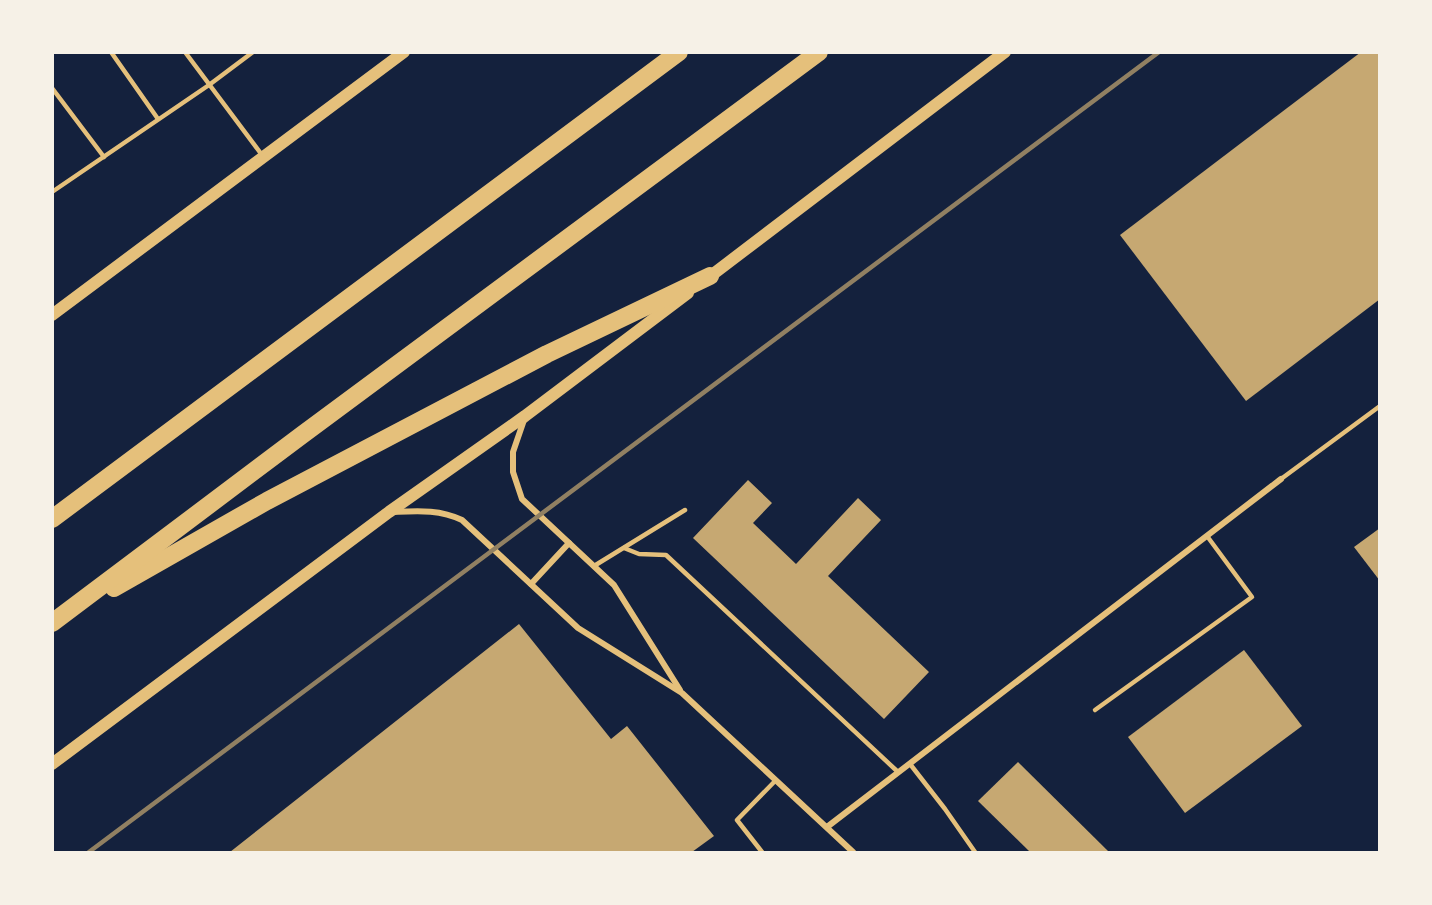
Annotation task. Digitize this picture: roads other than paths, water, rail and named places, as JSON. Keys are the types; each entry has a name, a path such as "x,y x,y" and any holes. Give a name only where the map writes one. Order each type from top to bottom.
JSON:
{"highway":[{"path":"52,519 679,52"},
{"path":"52,623 819,52"},
{"path":"52,623 277,496 547,354 710,276"}],"main road":[{"path":"52,315 404,52"},
{"path":"52,764 389,512 525,416 1005,52"}],"street":[{"path":"525,416 513,452 513,472 522,499 614,585 682,693"},
{"path":"827,827 1281,479"},
{"path":"389,512 436,511 462,520 578,628 682,693 853,852"},
{"path":"531,584 569,543"}],"lane":[{"path":"111,52 158,119"},
{"path":"185,52 263,158"},
{"path":"52,192 209,85 253,52"},
{"path":"52,88 104,157"},
{"path":"1281,479 1380,406"},
{"path":"594,566 685,510"},
{"path":"1095,710 1252,597 1207,536"},
{"path":"624,548 639,554 666,555 898,772"},
{"path":"910,764 975,852"},
{"path":"762,852 738,820 776,780"}],"railway":[{"path":"89,852 1159,52"}]}
